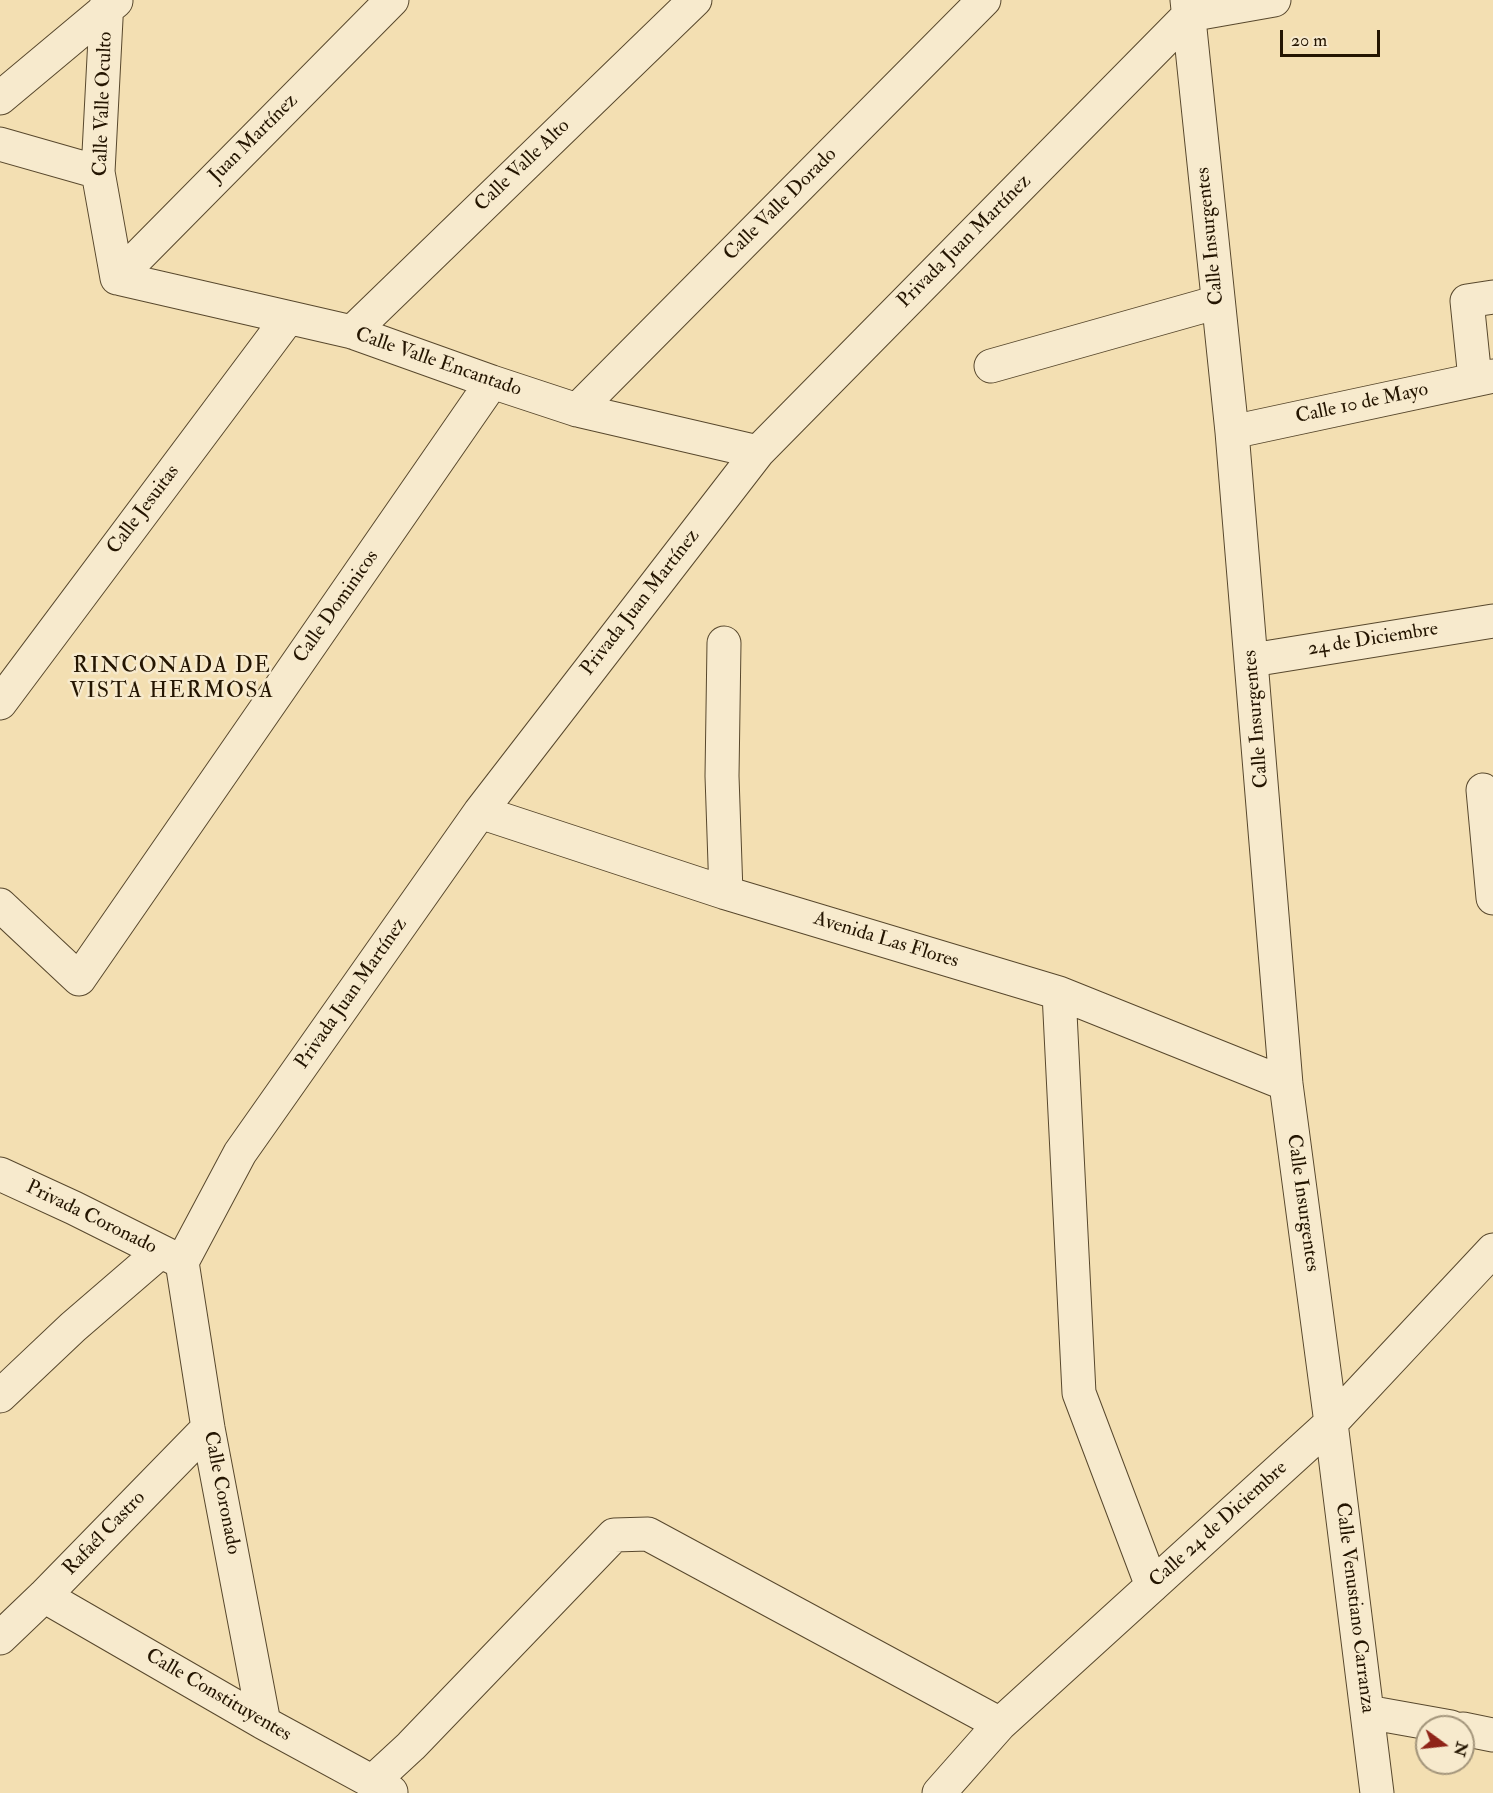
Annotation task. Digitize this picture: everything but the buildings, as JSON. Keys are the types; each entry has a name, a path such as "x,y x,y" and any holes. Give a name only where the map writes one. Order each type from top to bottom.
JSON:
{"street":[{"name":"Juan Martínez","path":"117,279 392,0"},
{"name":"Calle Valle Alto","path":"352,332 695,0"},
{"name":"Calle Valle Dorado","path":"577,410 984,0"},
{"path":"1188,8 1274,0"},
{"name":"Calle Valle Oculto","path":"110,3 98,172 117,279"},
{"path":"0,98 110,3"},
{"name":"Calle Insurgentes","path":"1188,8 1232,432 1286,1084 1331,1423"},
{"name":"Privada Juan Martínez","path":"0,1396 73,1327 171,1257 240,1153 480,812 758,452 1188,8"},
{"path":"0,144 98,172"},
{"name":"Calle Valle Encantado","path":"117,279 352,332 577,410 758,452"},
{"path":"1484,377 1467,301 1493,297"},
{"path":"991,366 1218,302"},
{"name":"Calle Jesuitas","path":"0,703 288,318"},
{"name":"Calle 10 de Mayo","path":"1232,432 1484,377"},
{"name":"Calle Dominicos","path":"0,905 79,980 492,382"},
{"name":"24 de Diciembre","path":"1252,660 1493,621"},
{"path":"724,643 722,777 726,893"},
{"path":"1483,790 1493,897"},
{"name":"Avenida Las Flores","path":"480,812 726,893 1059,993 1286,1084"},
{"path":"1059,993 1079,1393 1152,1586"},
{"name":"Privada Coronado","path":"0,1174 171,1257"},
{"name":"Calle 24 de Diciembre","path":"939,1793 1000,1724 1331,1423 1492,1252"},
{"name":"Calle Coronado","path":"171,1257 208,1428 264,1723"},
{"name":"Calle Venustiano Carranza","path":"1331,1423 1377,1793"},
{"name":"Rafaél Castro","path":"0,1638 208,1428"},
{"path":"382,1787 411,1746 614,1535 648,1534 1000,1724"},
{"name":"Calle Constituyentes","path":"44,1596 264,1723 382,1787"},
{"path":"1367,1712 1415,1721"},
{"path":"1475,1731 1493,1735"}],"district":[{"name":"RINCONADA DE VISTA HERMOSA","path":"172,680"}]}
